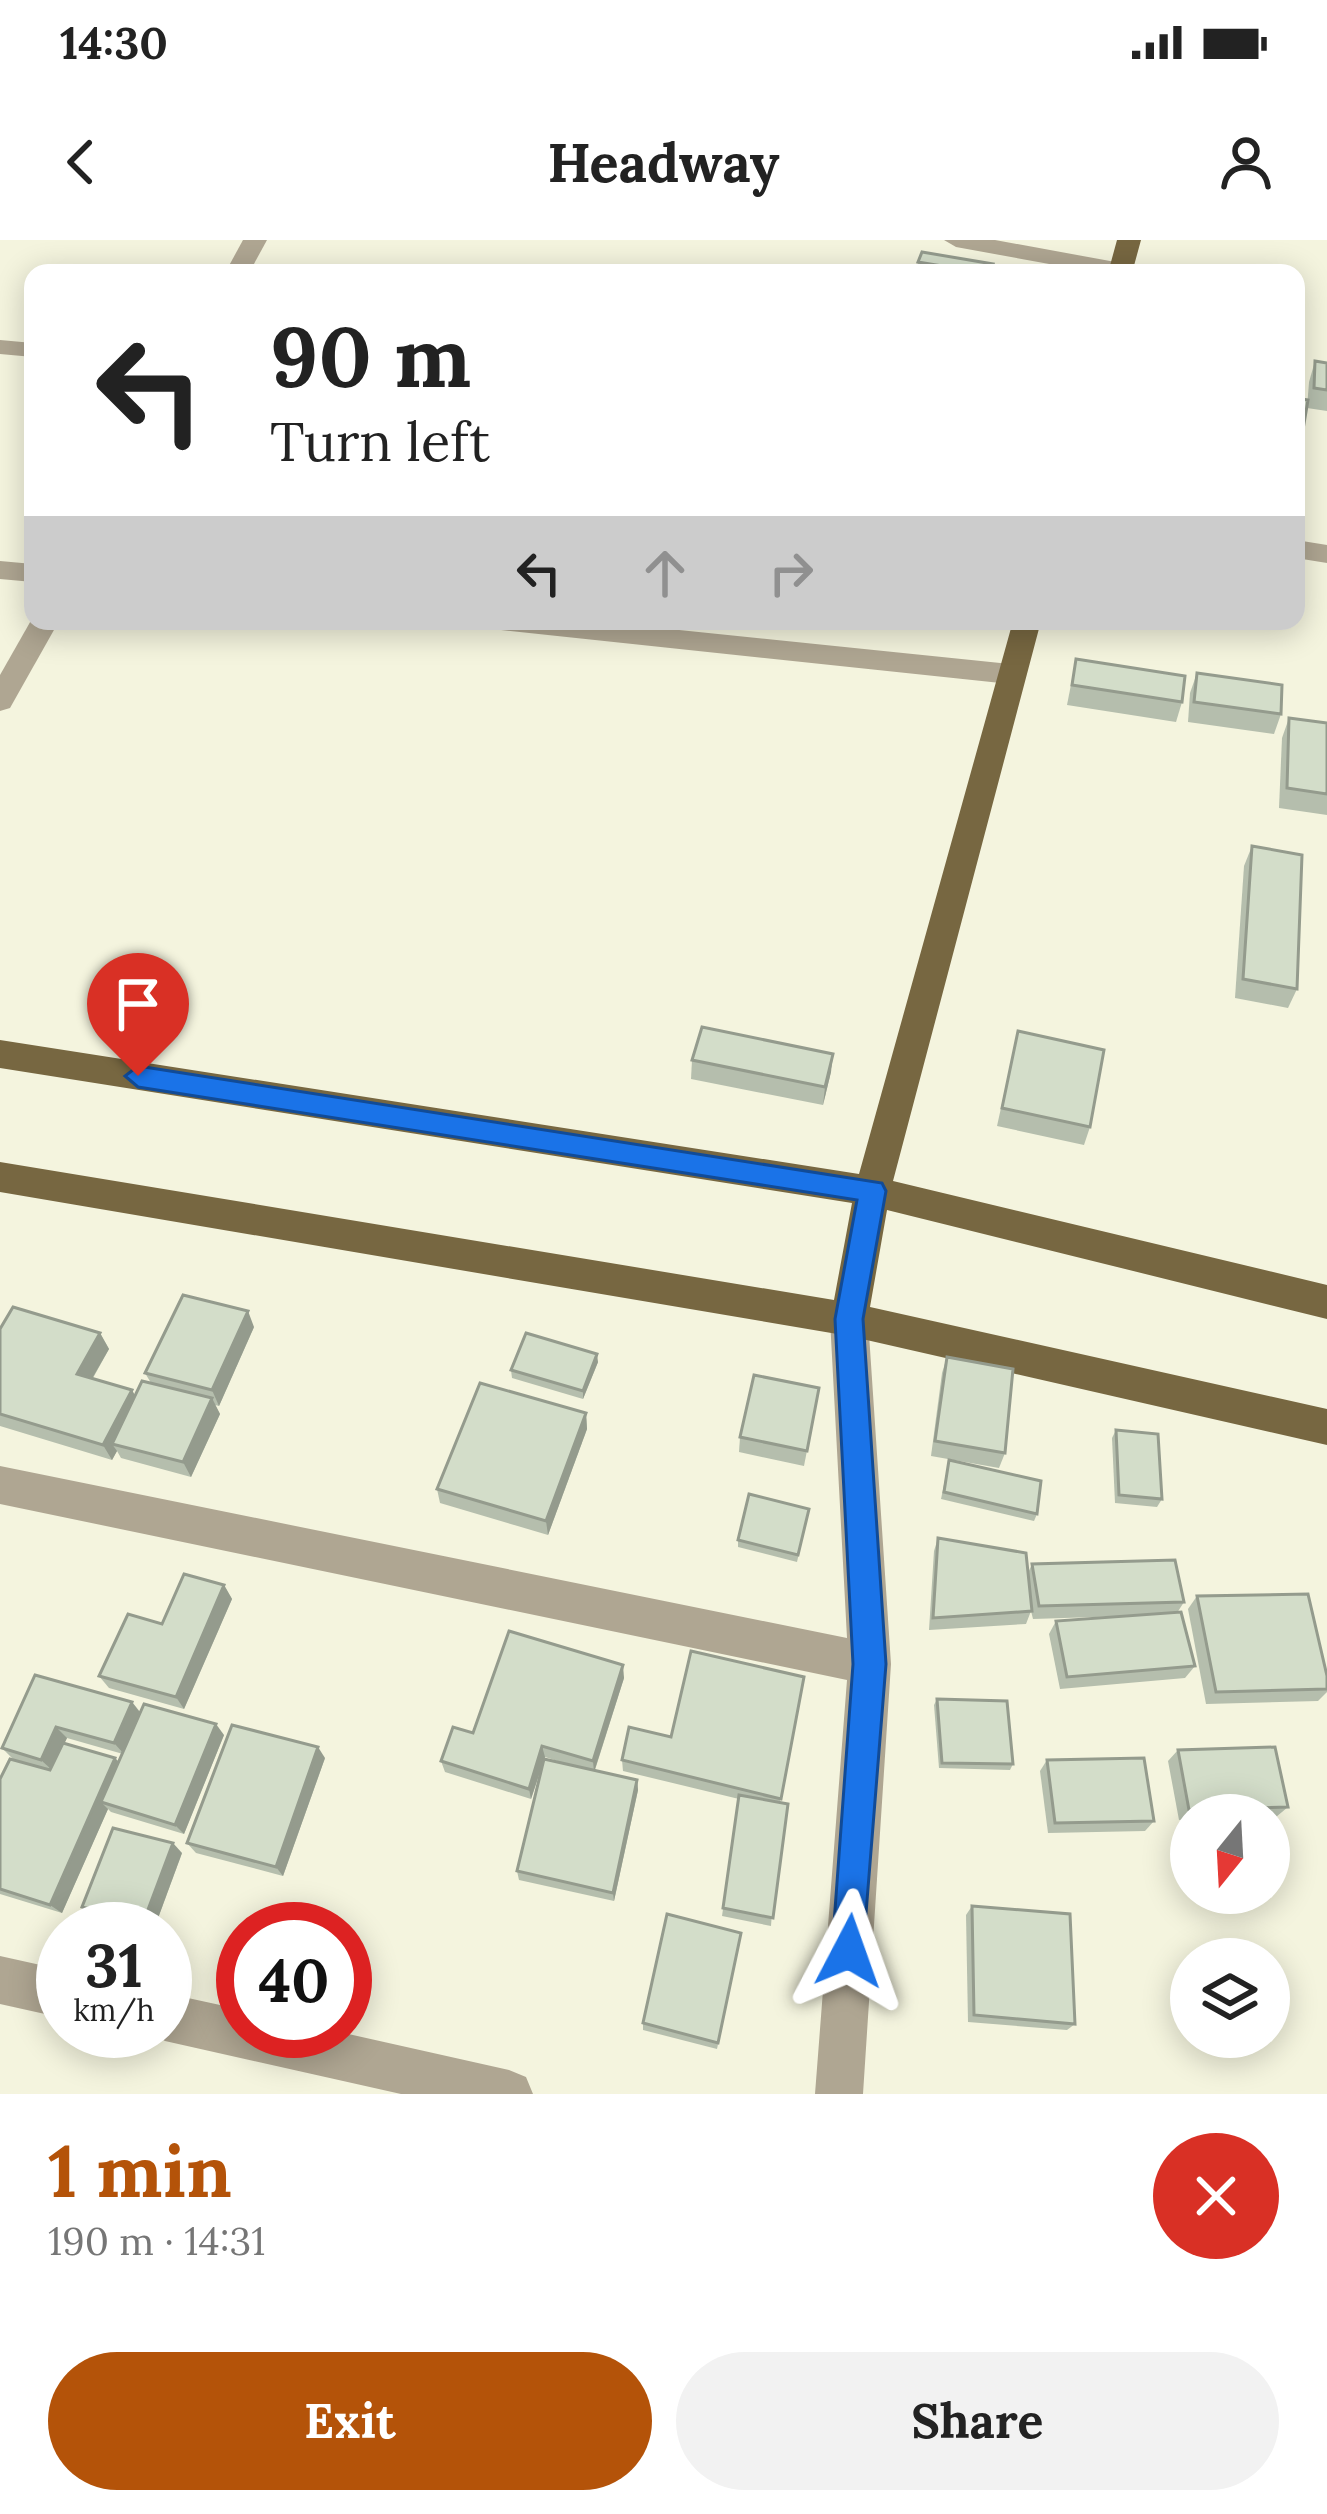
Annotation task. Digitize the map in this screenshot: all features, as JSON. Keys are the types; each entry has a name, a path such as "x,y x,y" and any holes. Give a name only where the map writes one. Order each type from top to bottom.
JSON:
{"main road":[{"path":"849,1319 872,1191 1024,630"},
{"path":"0,1054 872,1191 1327,1302"},
{"path":"0,1178 849,1319 1327,1427"}],"street":[{"path":"956,240 1079,264"},
{"path":"0,700 40,630"},
{"path":"587,630 1010,674"},
{"path":"839,2094 870,1664 849,1319"},
{"path":"0,1485 870,1664"},
{"path":"0,1980 36,1988"},
{"path":"192,2023 509,2094"}],"building":[{"path":"922,252 993,264 930,264 918,262"},
{"path":"1315,361 1327,363 1327,390 1314,388"},
{"path":"1076,659 1185,676 1182,702 1072,685"},
{"path":"1197,673 1282,685 1281,714 1194,702"},
{"path":"1289,718 1327,723 1327,794 1287,788"},
{"path":"1252,846 1302,855 1297,989 1243,979"},
{"path":"702,1027 833,1054 825,1087 692,1060"},
{"path":"1018,1031 1104,1050 1090,1127 1002,1108"},
{"path":"183,1295 248,1311 212,1390 145,1373"},
{"path":"13,1307 100,1333 77,1374 132,1390 103,1445 0,1414 0,1329"},
{"path":"526,1333 597,1354 583,1391 511,1370"},
{"path":"947,1357 1013,1369 1005,1453 935,1441"},
{"path":"754,1375 819,1388 807,1451 740,1437"},
{"path":"142,1381 212,1398 183,1462 112,1444"},
{"path":"480,1383 586,1413 546,1521 437,1489"},
{"path":"1116,1430 1158,1434 1162,1499 1119,1495"},
{"path":"949,1460 1041,1481 1037,1514 944,1492"},
{"path":"749,1494 809,1509 798,1555 738,1540"},
{"path":"938,1538 1026,1553 1032,1611 933,1618"},
{"path":"1175,1560 1184,1602 1039,1606 1032,1564"},
{"path":"184,1574 224,1585 176,1697 99,1676 128,1614 162,1624"},
{"path":"1308,1594 1327,1689 1216,1692 1197,1596"},
{"path":"1181,1612 1195,1666 1067,1677 1056,1621"},
{"path":"509,1631 623,1665 593,1761 542,1746 529,1789 441,1761 453,1727 473,1733"},
{"path":"691,1651 804,1677 781,1799 622,1760 629,1727 671,1737"},
{"path":"35,1675 132,1702 114,1743 56,1727 41,1760 2,1748"},
{"path":"937,1699 1007,1701 1013,1764 942,1763"},
{"path":"144,1704 216,1724 175,1825 101,1802"},
{"path":"232,1725 318,1747 276,1867 187,1843"},
{"path":"63,1743 115,1758 51,1902 41,1902 0,1889 0,1779 10,1759 50,1770"},
{"path":"1275,1747 1285,1794 1186,1794 1178,1750"},
{"path":"1144,1758 1154,1821 1055,1823 1047,1760"},
{"path":"544,1759 637,1780 613,1893 517,1871"},
{"path":"739,1795 788,1804 773,1918 723,1908"},
{"path":"113,1828 173,1843 151,1902 84,1902"},
{"path":"972,1906 1070,1914 1075,2024 974,2015"},
{"path":"667,1914 741,1933 718,2043 643,2023"}],"route":[{"path":"138,1076 872,1191 849,1319 870,1664 849,1951"}]}
